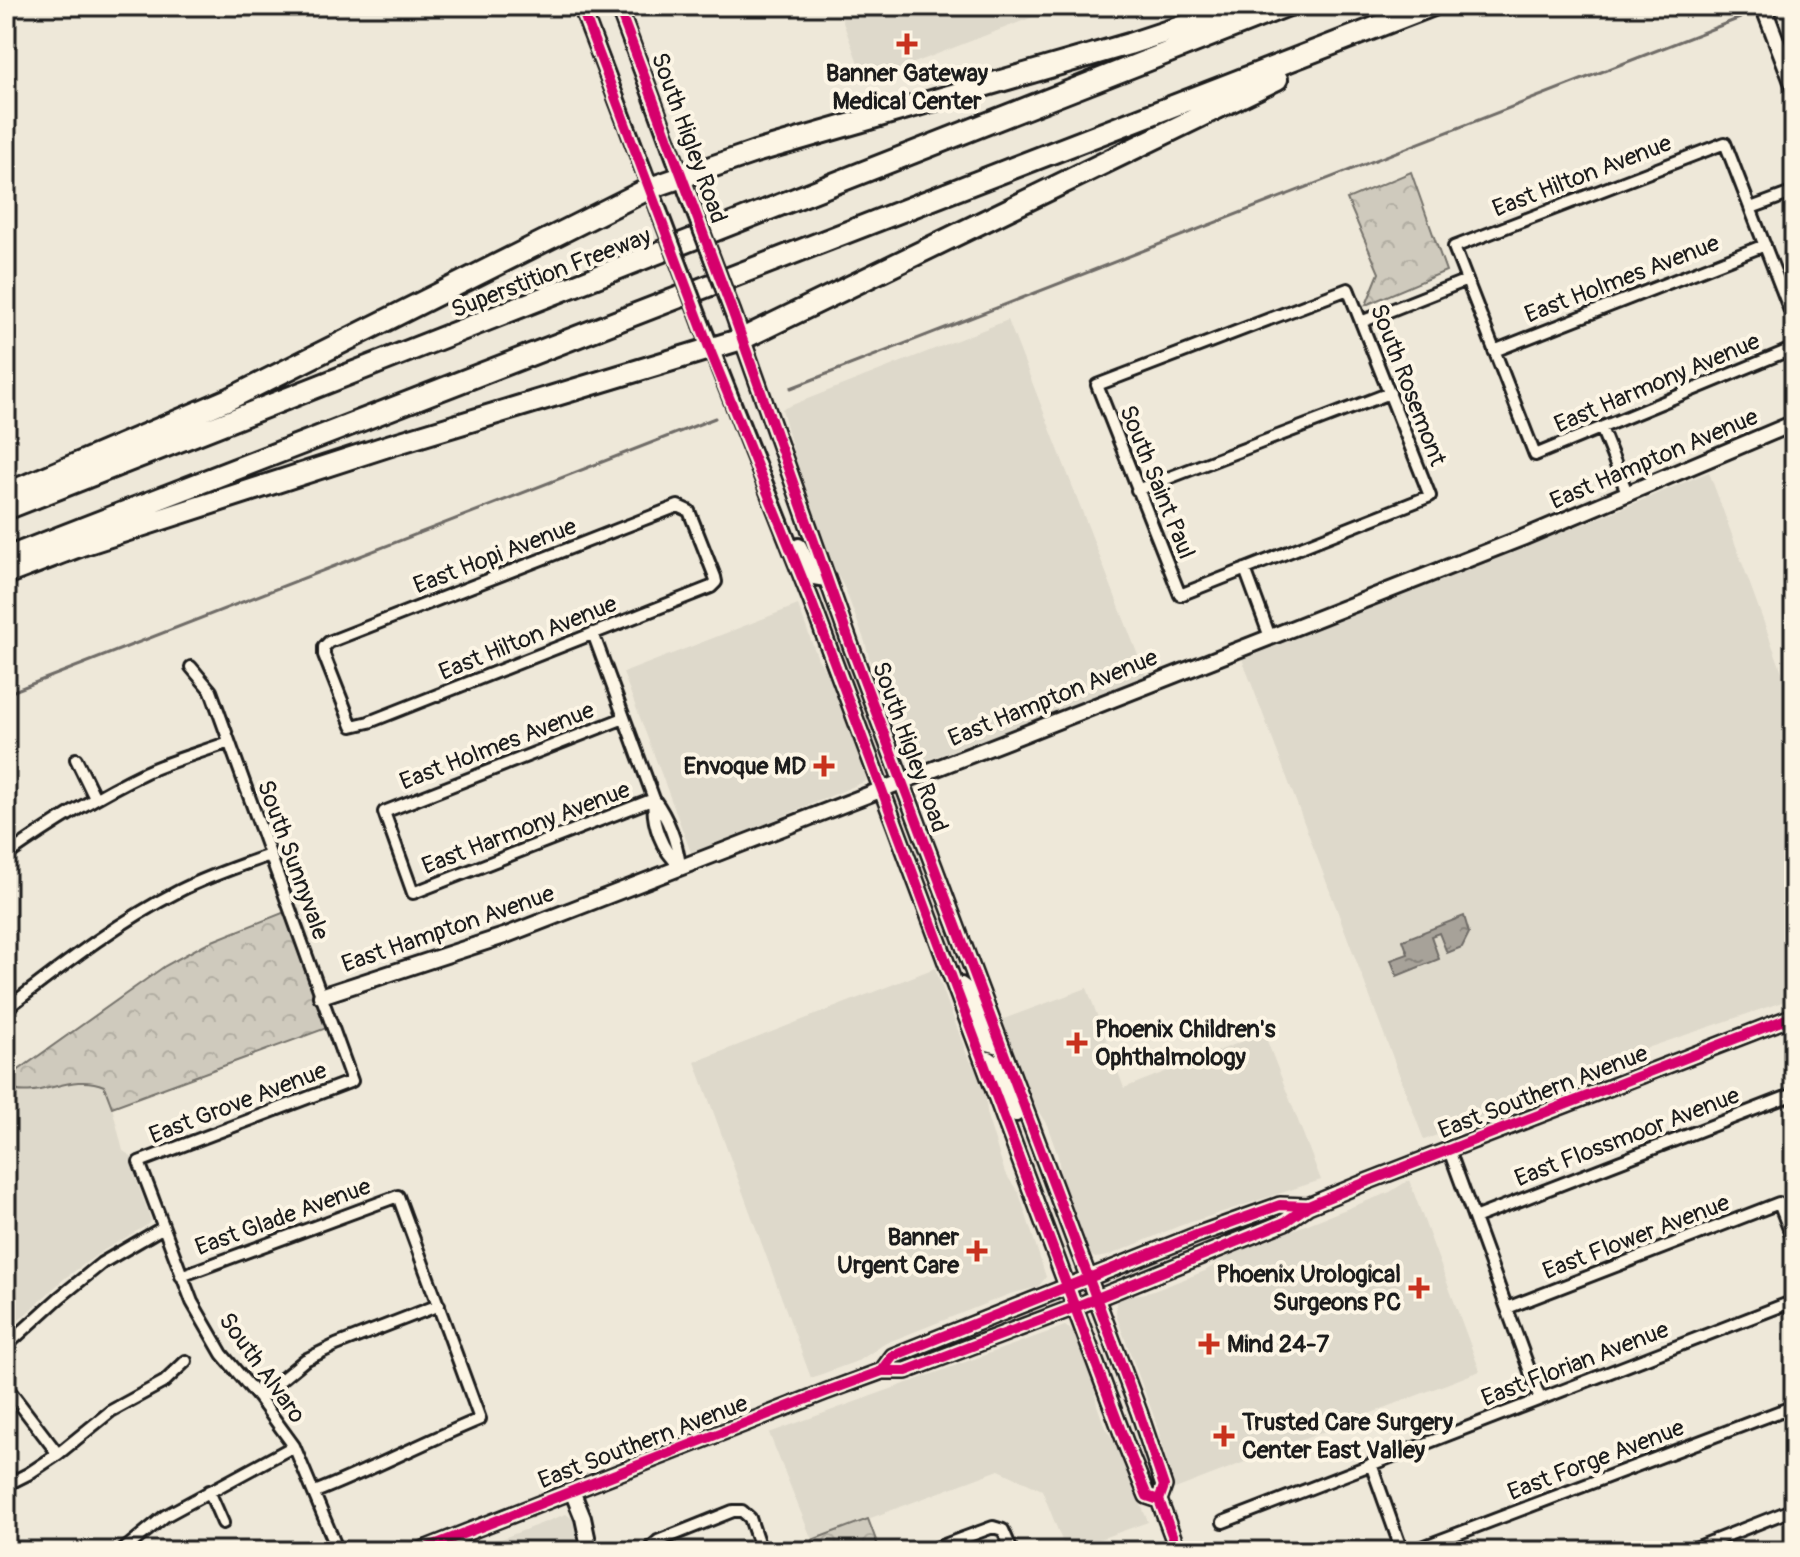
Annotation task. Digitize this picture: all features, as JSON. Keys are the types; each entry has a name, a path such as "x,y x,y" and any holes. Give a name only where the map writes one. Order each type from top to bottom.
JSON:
{"highway":[{"path":"6,494 229,399 650,188 755,152 1129,44 1244,6"},
{"name":"Superstition Freeway","path":"6,509 1286,6"},
{"path":"6,558 1431,6"},
{"path":"6,574 82,545 391,445 742,339 1124,151 1338,51 1354,37"}],"main road":[{"name":"South Higley Road","path":"618,6 733,313 901,782 1096,1298 1164,1486 1159,1500 1178,1551"},
{"path":"1763,6 1794,87"},
{"name":"South Higley Road","path":"582,9 710,350 882,789 1147,1496 1159,1500"},
{"name":"East Hampton Avenue","path":"321,996 504,936 901,782 1628,495 1794,423"},
{"path":"761,477 779,497 809,570 817,579 826,579"},
{"path":"954,980 969,991 988,1041 1000,1046"},
{"name":"East Southern Avenue","path":"419,1551 882,1371 906,1371 1075,1307 1285,1222 1308,1206 1794,1016"},
{"path":"984,1061 989,1059 996,1064 1018,1117 1034,1136"},
{"name":"East Southern Avenue","path":"882,1371 893,1356 1088,1277 1280,1205 1308,1206"},
{"path":"572,1491 583,1518 590,1551"}],"street":[{"name":"East Hilton Avenue","path":"1467,280 1454,247 1725,143 1751,208"},
{"path":"1794,192 1751,208 1794,321"},
{"name":"East Holmes Avenue","path":"1494,351 1765,245"},
{"path":"1361,322 1467,280 1494,351"},
{"name":"South Rosemont","path":"1097,385 1348,289 1430,496 1245,569"},
{"name":"East Harmony Avenue","path":"1494,351 1535,455 1602,430 1794,348"},
{"name":"South Saint Paul","path":"1097,385 1180,595 1245,569"},
{"path":"1137,490 1390,393"},
{"path":"1602,430 1628,495"},
{"name":"East Hopi Avenue","path":"352,726 324,655 324,647 329,642 678,506 683,507"},
{"name":"East Hilton Avenue","path":"352,726 369,722 711,587 716,582 689,511 683,507"},
{"path":"1245,569 1270,637"},
{"path":"593,633 654,799 652,813 680,866"},
{"name":"South Sunnyvale","path":"191,667 211,691 352,1081"},
{"name":"East Holmes Avenue","path":"413,893 384,812 624,718"},
{"path":"6,856 95,798 148,771 229,742"},
{"path":"76,759 95,798"},
{"name":"East Harmony Avenue","path":"413,893 654,799"},
{"path":"6,1009 128,919 180,890 270,855"},
{"name":"East Grove Avenue","path":"139,1162 352,1081"},
{"name":"East Flossmoor Avenue","path":"1474,1218 1794,1094"},
{"path":"1449,1150 1540,1399"},
{"name":"South Alvaro","path":"139,1162 181,1276 222,1354 294,1446 338,1551"},
{"name":"East Glade Avenue","path":"181,1276 398,1196 439,1305"},
{"name":"East Flower Avenue","path":"1507,1308 1779,1203 1794,1242"},
{"name":"East Glade Avenue","path":"6,1346 102,1263 162,1228"},
{"name":"East Florian Avenue","path":"1223,1522 1794,1301"},
{"path":"259,1398 305,1360 439,1305 480,1419 315,1492"},
{"path":"6,1485 58,1454 111,1411 164,1382 186,1361"},
{"path":"6,1386 58,1454"},
{"name":"East Forge Avenue","path":"1412,1551 1794,1406"},
{"path":"122,1551 165,1516 294,1446"},
{"path":"1371,1464 1402,1551"},
{"path":"209,1491 223,1523"},
{"path":"1688,1551 1794,1509"},
{"path":"651,1549 658,1541 733,1511 742,1511 750,1518 761,1551"},
{"path":"928,1551 993,1527 1003,1530 1012,1551"},
{"path":"1082,1551 1090,1551"}],"shaded area":[{"name":"Banner Gateway Medical Center","path":"837,6 1061,6 865,82"},
{"path":"1008,320 1146,676 916,764 901,753 877,687 865,642 845,589 830,561 799,473 782,409"},
{"path":"1709,472 1794,705 1794,998 1618,1058 1594,1075 1424,1140 1241,656"},
{"path":"798,605 818,659 833,682 865,768 866,781 692,855 623,673"},
{"path":"935,968 967,1055 981,1079 988,1119 1005,1173 1019,1193 1046,1277 1038,1287 1010,1294 886,1343 860,1360 811,1378 695,1062"},
{"path":"1087,988 1124,1088 1264,1033 1321,1180 1179,1226 1108,1256 1095,1258 1091,1255 1062,1185 1058,1156 1047,1125 1030,1098 1001,1020"},
{"path":"91,1081 104,1086 123,1151 136,1159 135,1176 151,1220 65,1278 6,1332 6,1089 16,1092"},
{"path":"1409,1180 1480,1371 1175,1489 1156,1422 1116,1315 1116,1302 1123,1297 1151,1292 1205,1271 1231,1254 1390,1192"},
{"path":"1065,1326 1073,1331 1093,1381 1105,1428 1116,1443 1148,1522 1066,1551 1042,1490 999,1470 812,1540 769,1433"},
{"path":"566,1514 574,1520 582,1551 470,1551"}],"green space":[{"path":"1411,172 1446,271 1366,305 1379,273 1347,199"},
{"path":"290,910 332,1026 112,1107 104,1086 91,1082 29,1091 6,1087 6,1079 165,966 205,944"},
{"path":"868,1519 880,1551 793,1551 812,1544 812,1540"}],"water":[{"path":"1464,916 1469,933 1462,947 1447,953 1439,933 1431,936 1439,959 1397,976 1391,960 1408,954 1403,940"}],"waterway":[{"path":"791,388 1740,18"},
{"path":"6,694 715,418"}],"cycle path":[{"path":"581,6 710,350 811,600 1127,1447 1147,1496 1159,1500"},
{"path":"618,6 733,313 851,646 1139,1412 1164,1486 1159,1500 1178,1551"},
{"path":"419,1551 825,1392 882,1371 906,1371 1075,1307 1285,1222 1308,1206 1366,1182 1794,1016"},
{"path":"882,1371 893,1356 1199,1234 1280,1205 1308,1206"}],"place":[{"name":"Banner Gateway Medical Center","path":"907,44"},
{"name":"Envoque MD","path":"824,766"},
{"name":"Phoenix Children's Ophthalmology","path":"1077,1043"},
{"name":"Banner Urgent Care","path":"977,1251"},
{"name":"Phoenix Urological Surgeons PC","path":"1419,1288"},
{"name":"Mind 24-7","path":"1209,1344"},
{"name":"Trusted Care Surgery Center East Valley","path":"1224,1436"}]}
